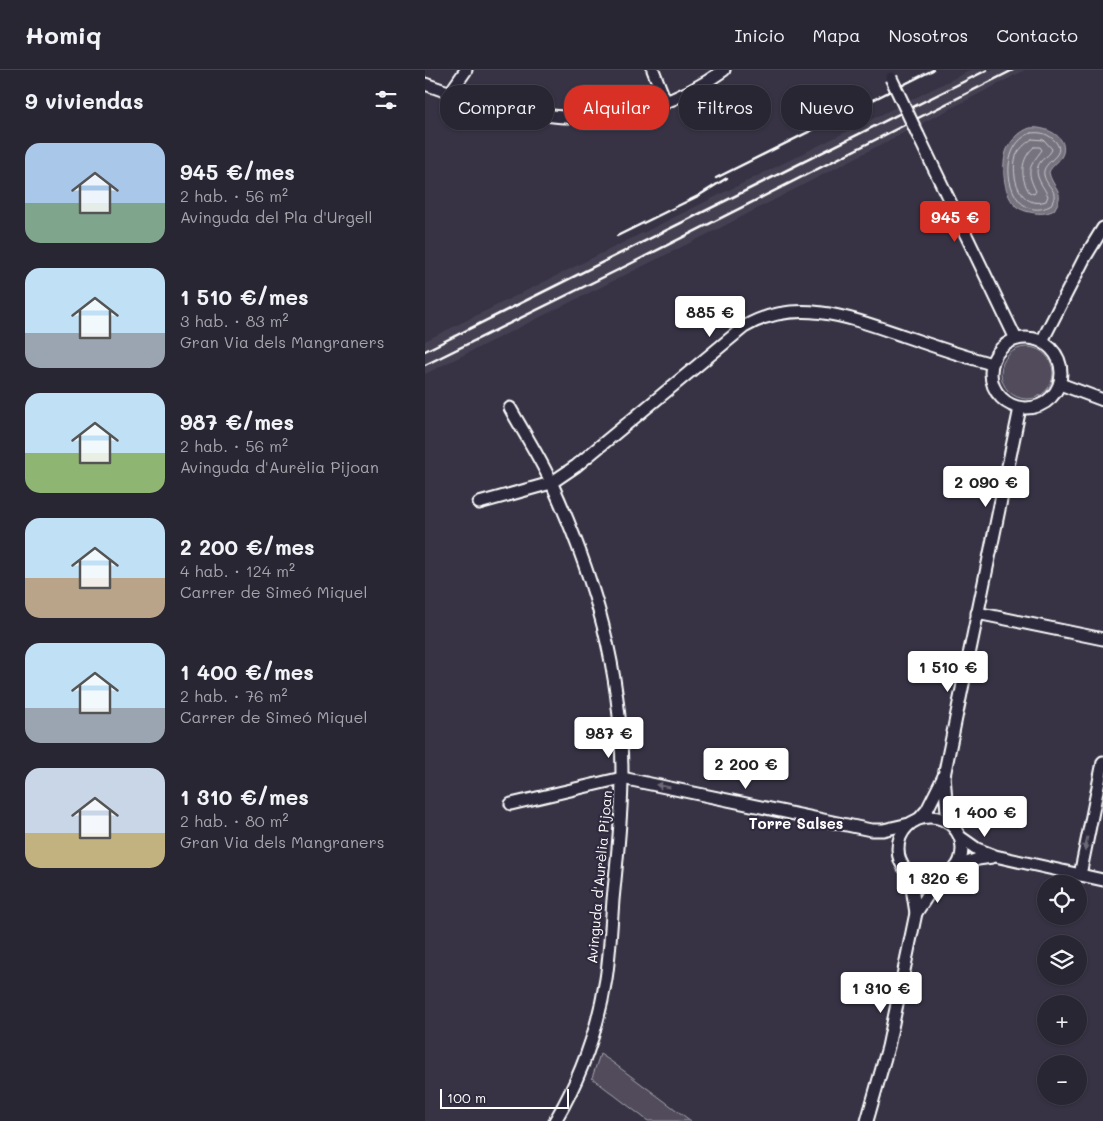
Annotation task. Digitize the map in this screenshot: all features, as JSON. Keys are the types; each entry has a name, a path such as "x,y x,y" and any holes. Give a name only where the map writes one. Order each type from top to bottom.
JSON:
{"street":[{"path":"456,85 466,70"},
{"path":"653,70 659,85"},
{"path":"669,102 690,92 724,70"},
{"path":"889,74 1015,339"},
{"path":"425,84 440,89"},
{"path":"1042,341 1084,259 1103,228"},
{"path":"479,503 551,483 576,466 731,338 752,323 770,316 816,312 847,317 965,357 992,364"},
{"path":"1024,337 1042,341 1055,352 1059,359 1062,376 1060,384 1051,398 1037,407 1020,408 1011,405 997,392 992,383 992,364 1000,348 1015,339 1024,337"},
{"path":"1060,384 1103,400"},
{"name":"Avinguda d'Aurèlia Pijoan","path":"510,408 551,483 586,566 604,624 618,699 622,778 608,958 603,998 584,1061 558,1120"},
{"path":"511,804 622,778 871,830 883,830 909,824 920,818 927,810 944,776 1020,408"},
{"path":"977,614 1103,640"},
{"path":"959,837 977,849 1002,858 1080,875 1103,762"},
{"path":"944,776 948,822"},
{"path":"909,824 902,832 897,847 900,862 910,875 922,881 937,881 951,874 956,868 962,853 959,837 948,822 936,817 920,818"},
{"path":"956,868 977,858 1002,858"},
{"path":"867,1121 888,1047 916,913 910,875"},
{"path":"1087,877 1103,880"},
{"path":"916,913 937,881"}],"shaded area":[{"path":"971,70 1025,70 718,229 425,374 425,341 850,130 872,130 872,119"},
{"path":"1027,347 1037,349 1045,355 1051,363 1053,373 1051,383 1045,391 1037,397 1027,399 1017,397 1009,391 1003,383 1001,373 1003,363 1009,355 1017,349"},
{"path":"600,1054 691,1121 648,1121 592,1078"}],"water":[{"path":"1030,128 1047,130 1053,133 1062,141 1064,147 1062,156 1049,172 1059,194 1058,203 1054,210 1050,212 1031,212 1017,207 1006,189 1004,166 1007,148 1019,134"}],"railway":[{"path":"716,178 933,70"},
{"path":"425,351 987,70"},
{"path":"425,365 630,264 1013,70"},
{"path":"617,236 698,196 727,178"}],"district":[{"name":"Torre Salses","path":"796,823"}]}
